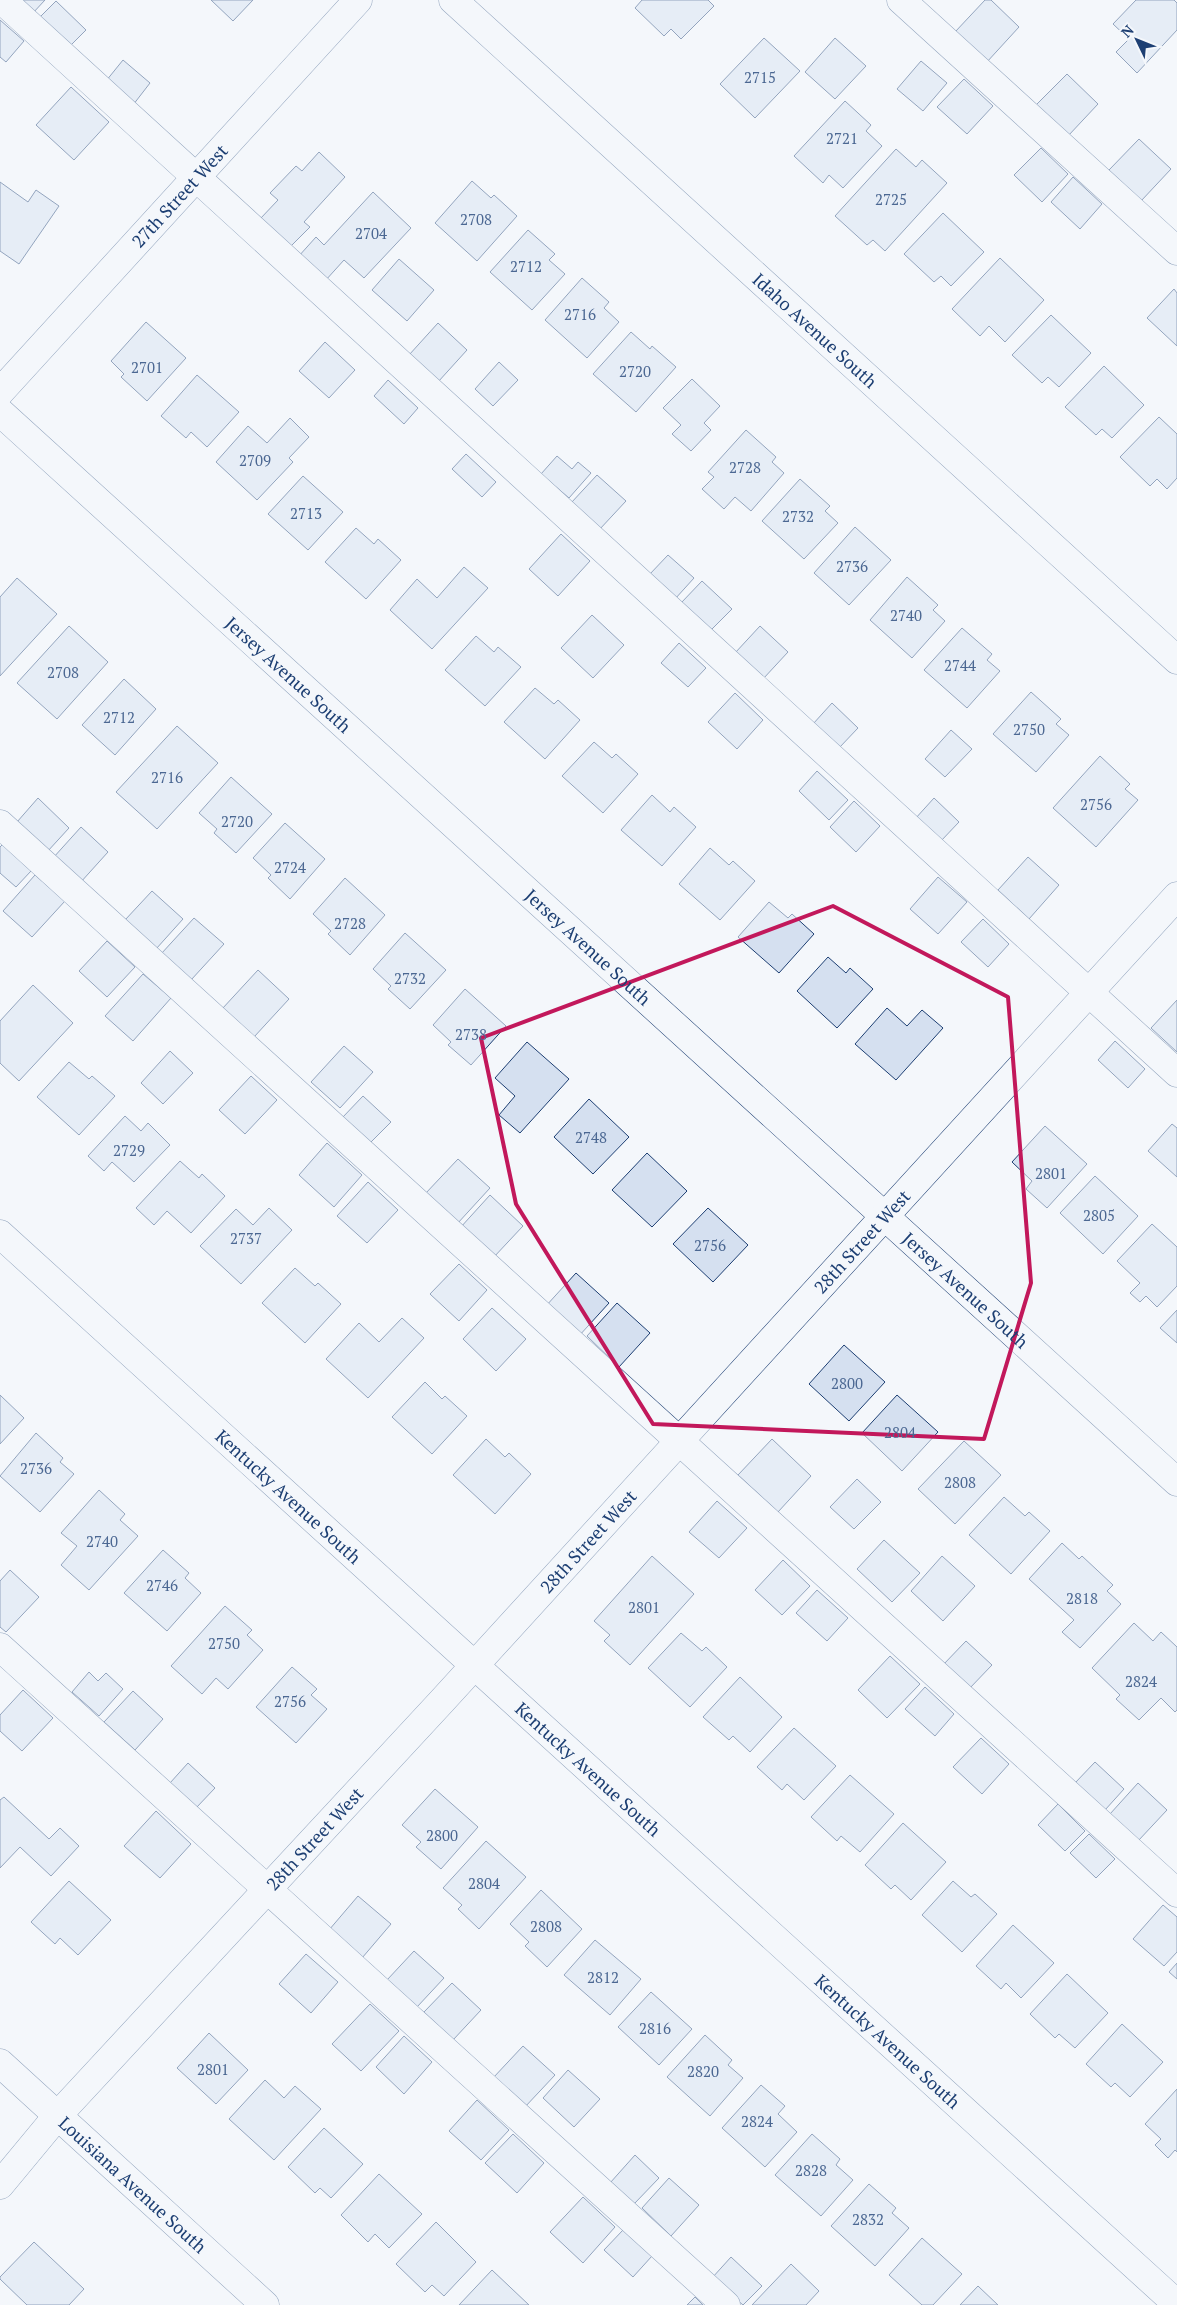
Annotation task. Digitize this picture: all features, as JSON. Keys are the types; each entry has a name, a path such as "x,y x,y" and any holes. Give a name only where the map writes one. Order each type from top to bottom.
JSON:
{"street":[{"path":"2,0 1177,1073"},
{"name":"27th Street West","path":"0,392 358,0"},
{"name":"Idaho Avenue South","path":"453,0 1177,660"},
{"path":"901,0 1177,250"},
{"name":"Jersey Avenue South","path":"0,412 1177,1482"},
{"path":"0,824 1177,1893"},
{"name":"28th Street West","path":"0,2185 58,2115 474,1666 1177,896"},
{"name":"Kentucky Avenue South","path":"0,1234 1177,2304"},
{"path":"0,1647 726,2305"},
{"name":"Louisiana Avenue South","path":"0,2063 265,2305"}],"highlighted area":[{"path":"833,906 1008,997 1031,1283 984,1439 653,1424 516,1204 481,1038"}],"building":[{"path":"17,0 45,0 32,14"},
{"path":"211,0 253,0 233,21"},
{"path":"642,0 708,0 714,6 681,39 671,29 664,36 635,8"},
{"path":"985,0 991,0 1019,27 986,63 955,32"},
{"path":"1136,0 1174,0 1177,3 1177,30 1137,73 1116,52 1129,39 1113,24"},
{"path":"56,1 86,30 69,47 39,18"},
{"path":"0,20 24,41 6,62 0,57"},
{"path":"764,38 800,71 755,118 720,84"},
{"path":"835,38 866,66 835,99 805,72"},
{"path":"123,60 150,83 133,105 106,81"},
{"path":"921,61 947,83 923,111 897,89"},
{"path":"1067,74 1098,104 1068,136 1036,105"},
{"path":"964,79 993,106 967,134 937,107"},
{"path":"71,87 109,122 74,160 36,125"},
{"path":"845,101 871,125 866,131 882,146 843,188 829,175 823,183 794,156"},
{"path":"1139,139 1171,169 1141,201 1109,170"},
{"path":"1041,148 1068,174 1042,202 1014,175"},
{"path":"896,149 916,167 922,160 947,183 885,251 873,240 867,245 835,216"},
{"path":"319,152 345,177 304,222 310,227 290,247 260,219 278,200 270,193 296,166 302,171"},
{"path":"1073,177 1102,204 1080,229 1051,202"},
{"path":"472,181 491,198 494,195 517,216 477,261 435,223"},
{"path":"0,182 28,202 36,190 59,206 19,264 0,251"},
{"path":"373,192 411,228 364,278 344,260 325,281 298,257 316,237 324,245"},
{"path":"943,213 984,252 951,286 941,276 934,282 904,254"},
{"path":"528,230 555,254 549,260 565,274 532,310 490,272"},
{"path":"1000,258 1044,300 1005,342 989,326 980,336 952,309"},
{"path":"399,259 434,290 407,321 372,290"},
{"path":"582,278 609,302 604,308 619,322 587,358 545,320"},
{"path":"1174,289 1177,293 1177,346 1147,318"},
{"path":"1051,315 1091,353 1059,387 1048,377 1042,383 1012,355"},
{"path":"146,322 186,358 147,401 121,377 124,374 111,361"},
{"path":"438,323 467,350 438,382 409,355"},
{"path":"631,332 650,349 652,346 676,367 636,412 593,374"},
{"path":"325,342 355,370 329,398 299,371"},
{"path":"499,362 518,380 493,406 475,389"},
{"path":"1104,366 1144,405 1112,438 1102,429 1096,435 1065,407"},
{"path":"197,375 239,412 207,447 191,432 186,438 161,416"},
{"path":"692,379 720,406 704,423 711,430 691,451 672,434 681,425 663,408"},
{"path":"388,380 418,408 404,424 374,396"},
{"path":"1159,417 1177,434 1177,478 1167,489 1157,479 1150,486 1120,457"},
{"path":"290,418 309,437 289,458 293,462 257,500 216,462 248,426 267,443"},
{"path":"746,430 776,457 772,462 784,473 751,511 735,497 724,509 702,489 714,477 708,472"},
{"path":"466,454 496,482 482,497 452,469"},
{"path":"557,456 572,469 578,462 591,473 569,498 541,474"},
{"path":"597,475 626,501 599,530 571,503"},
{"path":"303,476 343,512 308,550 268,514"},
{"path":"800,479 830,506 825,511 838,523 804,559 762,521"},
{"path":"855,527 891,560 849,605 814,573"},
{"path":"356,528 374,544 378,539 401,560 366,599 325,562"},
{"path":"561,534 590,561 558,596 529,569"},
{"path":"668,555 694,578 675,599 649,575"},
{"path":"464,567 488,588 432,649 390,610 417,579 437,598"},
{"path":"907,577 938,605 933,610 945,621 912,658 870,620"},
{"path":"17,578 57,614 0,676 0,597"},
{"path":"702,581 732,609 710,631 681,603"},
{"path":"592,615 624,645 593,678 561,648"},
{"path":"69,626 108,662 57,719 17,683"},
{"path":"760,626 788,652 763,679 735,653"},
{"path":"962,628 992,654 987,660 1000,671 967,708 924,670"},
{"path":"476,636 494,652 498,647 521,667 485,706 445,670"},
{"path":"679,643 706,668 688,687 661,663"},
{"path":"124,679 156,709 115,755 82,725"},
{"path":"535,688 554,704 558,700 580,720 545,759 504,722"},
{"path":"1031,692 1061,719 1056,724 1069,735 1036,772 993,734"},
{"path":"735,693 763,720 737,749 708,722"},
{"path":"832,703 858,728 839,748 813,724"},
{"path":"177,726 218,763 157,829 116,792"},
{"path":"951,730 972,749 945,777 925,759"},
{"path":"594,742 612,758 616,754 638,774 603,813 562,776"},
{"path":"1100,756 1130,784 1125,789 1138,800 1096,847 1053,808"},
{"path":"817,771 848,800 829,820 799,791"},
{"path":"231,777 272,814 236,853 214,833 217,829 199,813"},
{"path":"652,795 670,812 674,807 696,827 662,866 621,830"},
{"path":"38,798 69,828 47,852 17,822"},
{"path":"934,798 959,822 940,842 915,819"},
{"path":"854,801 880,826 856,852 830,827"},
{"path":"285,823 325,859 290,899 268,878 271,875 253,858"},
{"path":"81,827 108,852 80,883 53,858"},
{"path":"3,844 31,871 16,887 0,873 0,847"},
{"path":"710,848 729,865 733,861 755,881 720,920 679,884"},
{"path":"1028,857 1059,885 1029,919 998,890"},
{"path":"35,875 65,901 32,937 3,911"},
{"path":"938,877 967,902 938,934 910,909"},
{"path":"345,878 385,915 350,955 328,934 331,931 313,914"},
{"path":"152,891 183,919 156,949 125,920"},
{"path":"769,902 788,918 792,914 814,934 779,973 738,937"},
{"path":"194,918 224,944 191,980 161,954"},
{"path":"983,919 1009,944 988,967 961,942"},
{"path":"405,933 446,970 410,1009 388,989 391,986 373,969"},
{"path":"107,941 135,967 107,997 79,971"},
{"path":"828,957 846,973 850,968 873,989 837,1028 797,991"},
{"path":"258,970 289,999 254,1037 222,1009"},
{"path":"143,974 171,998 133,1041 105,1016"},
{"path":"33,985 73,1023 19,1081 0,1063 0,1021"},
{"path":"465,989 506,1026 471,1065 448,1045 451,1042 433,1025"},
{"path":"1177,1000 1177,1052 1151,1028"},
{"path":"887,1008 907,1026 922,1010 943,1028 896,1080 855,1044"},
{"path":"1115,1041 1145,1069 1128,1088 1098,1060"},
{"path":"527,1042 569,1079 520,1133 499,1115 515,1096 495,1078"},
{"path":"344,1046 373,1072 340,1108 311,1082"},
{"path":"170,1051 193,1073 163,1104 141,1083"},
{"path":"69,1062 89,1079 92,1076 115,1096 79,1135 37,1097"},
{"path":"251,1076 277,1100 245,1134 219,1110"},
{"path":"363,1096 391,1122 369,1144 342,1118"},
{"path":"589,1099 629,1137 593,1174 554,1137"},
{"path":"125,1116 141,1131 148,1123 170,1145 134,1182 112,1162 104,1171 88,1156"},
{"path":"1172,1124 1177,1128 1177,1177 1148,1151"},
{"path":"1045,1126 1087,1164 1047,1208 1026,1189 1032,1181 1012,1162"},
{"path":"327,1143 362,1175 334,1207 299,1175"},
{"path":"647,1153 687,1191 652,1227 612,1190"},
{"path":"458,1159 490,1188 457,1224 425,1194"},
{"path":"180,1161 199,1178 202,1174 225,1196 191,1233 167,1211 154,1225 136,1208"},
{"path":"1095,1176 1138,1216 1103,1254 1060,1213"},
{"path":"368,1182 398,1210 367,1243 337,1216"},
{"path":"490,1195 523,1226 493,1258 460,1228"},
{"path":"269,1208 292,1230 241,1284 200,1246 236,1209 253,1225"},
{"path":"708,1208 748,1245 713,1282 673,1244"},
{"path":"1152,1224 1177,1247 1177,1286 1157,1307 1146,1296 1140,1302 1130,1293 1140,1283 1117,1261"},
{"path":"459,1264 487,1290 459,1321 430,1294"},
{"path":"295,1268 315,1286 318,1283 341,1304 305,1343 262,1303"},
{"path":"576,1273 609,1303 578,1337 545,1307"},
{"path":"617,1303 650,1333 619,1367 587,1336"},
{"path":"492,1308 526,1339 496,1371 463,1339"},
{"path":"1177,1310 1177,1343 1160,1328"},
{"path":"402,1318 424,1338 368,1398 326,1359 359,1323 379,1342"},
{"path":"844,1345 885,1382 849,1421 809,1384"},
{"path":"425,1382 442,1399 445,1396 467,1416 432,1454 392,1417"},
{"path":"0,1395 24,1418 0,1444"},
{"path":"897,1395 938,1432 902,1471 862,1433"},
{"path":"36,1433 63,1458 60,1462 74,1474 40,1512 0,1476"},
{"path":"486,1439 505,1457 509,1453 531,1474 495,1514 453,1475"},
{"path":"772,1439 811,1476 778,1512 738,1475"},
{"path":"964,1441 1001,1475 955,1524 918,1489"},
{"path":"857,1479 881,1502 854,1529 830,1507"},
{"path":"99,1490 125,1514 120,1520 138,1536 89,1590 61,1565 77,1546 61,1533"},
{"path":"1004,1497 1025,1516 1029,1512 1050,1531 1011,1574 969,1535"},
{"path":"717,1501 747,1528 719,1558 689,1532"},
{"path":"884,1540 920,1573 892,1602 857,1569"},
{"path":"1062,1543 1079,1559 1082,1556 1113,1585 1107,1591 1121,1604 1080,1648 1062,1632 1074,1620 1029,1579"},
{"path":"163,1550 189,1573 185,1578 201,1593 167,1631 124,1593"},
{"path":"652,1556 694,1594 630,1665 604,1641 610,1635 594,1621"},
{"path":"942,1556 975,1586 943,1621 911,1591"},
{"path":"783,1560 810,1586 782,1615 755,1590"},
{"path":"10,1570 39,1597 6,1632 0,1627 0,1581"},
{"path":"817,1590 848,1618 827,1641 796,1613"},
{"path":"225,1606 252,1630 247,1635 263,1650 228,1689 216,1678 202,1694 171,1666"},
{"path":"1134,1623 1153,1641 1161,1632 1177,1647 1177,1710 1175,1712 1161,1698 1139,1720 1116,1699 1120,1695 1092,1668"},
{"path":"681,1633 702,1651 706,1647 727,1667 690,1707 648,1668"},
{"path":"966,1641 992,1665 968,1690 942,1666"},
{"path":"890,1656 920,1684 887,1718 858,1690"},
{"path":"292,1667 317,1689 311,1695 327,1709 296,1743 256,1707"},
{"path":"89,1672 98,1681 106,1673 123,1689 99,1716 72,1692"},
{"path":"740,1677 782,1717 750,1752 733,1736 729,1740 703,1717"},
{"path":"925,1687 954,1714 935,1736 905,1709"},
{"path":"23,1690 53,1718 22,1751 0,1731 0,1715"},
{"path":"133,1691 163,1719 135,1750 104,1722"},
{"path":"794,1728 836,1766 804,1800 787,1784 782,1790 757,1767"},
{"path":"981,1738 1009,1764 982,1794 953,1767"},
{"path":"1095,1762 1124,1789 1105,1810 1075,1783"},
{"path":"188,1763 215,1788 196,1808 170,1783"},
{"path":"850,1775 894,1814 860,1852 841,1836 837,1841 811,1817"},
{"path":"1138,1783 1167,1810 1138,1841 1110,1814"},
{"path":"435,1789 478,1827 441,1869 416,1847 421,1842 402,1825"},
{"path":"4,1797 49,1839 60,1828 79,1846 51,1876 20,1847 0,1868 0,1800"},
{"path":"1058,1804 1085,1831 1065,1851 1038,1825"},
{"path":"156,1811 191,1844 160,1878 124,1846"},
{"path":"903,1823 946,1862 911,1900 895,1885 891,1889 865,1865"},
{"path":"1089,1834 1115,1859 1096,1878 1070,1853"},
{"path":"486,1841 526,1877 479,1929 458,1909 462,1905 443,1888"},
{"path":"69,1881 111,1920 78,1955 60,1938 55,1944 31,1922"},
{"path":"953,1881 971,1897 975,1894 997,1914 962,1952 922,1915"},
{"path":"541,1890 582,1929 547,1967 525,1946 529,1942 510,1924"},
{"path":"358,1896 391,1924 362,1958 329,1930"},
{"path":"1163,1905 1177,1917 1177,1952 1164,1966 1133,1939"},
{"path":"1013,1925 1054,1963 1021,1998 1006,1983 1001,1989 976,1966"},
{"path":"595,1940 641,1979 610,2015 564,1975"},
{"path":"414,1951 444,1978 417,2007 387,1980"},
{"path":"306,1954 338,1982 311,2013 279,1984"},
{"path":"1177,1963 1177,1979 1169,1972"},
{"path":"1067,1974 1108,2013 1075,2048 1059,2034 1055,2038 1030,2014"},
{"path":"452,1983 481,2010 453,2040 424,2012"},
{"path":"651,1992 692,2029 659,2065 618,2027"},
{"path":"370,2004 399,2031 361,2071 332,2044"},
{"path":"1122,2024 1163,2062 1130,2097 1115,2083 1111,2087 1086,2064"},
{"path":"209,2033 248,2070 216,2104 177,2068"},
{"path":"705,2035 732,2060 728,2065 743,2078 710,2116 667,2077"},
{"path":"404,2036 432,2062 404,2094 376,2067"},
{"path":"523,2046 555,2075 524,2108 493,2078"},
{"path":"568,2070 600,2099 574,2127 543,2098"},
{"path":"265,2080 284,2098 295,2086 321,2109 274,2160 229,2119"},
{"path":"761,2085 785,2106 778,2114 797,2132 765,2167 722,2128"},
{"path":"1177,2089 1177,2152 1175,2150 1168,2158 1155,2145 1161,2139 1145,2124"},
{"path":"477,2100 509,2130 481,2160 449,2131"},
{"path":"324,2128 363,2164 331,2198 320,2188 315,2193 288,2167"},
{"path":"513,2134 544,2163 517,2193 485,2163"},
{"path":"812,2134 840,2159 836,2165 853,2180 821,2216 775,2175"},
{"path":"635,2155 659,2178 634,2204 610,2183"},
{"path":"379,2174 422,2214 389,2248 375,2234 368,2242 341,2215"},
{"path":"669,2178 699,2205 671,2236 642,2208"},
{"path":"869,2184 896,2208 892,2213 909,2228 875,2266 831,2226"},
{"path":"583,2197 615,2227 583,2263 550,2232"},
{"path":"436,2222 476,2262 444,2296 432,2285 425,2292 396,2264"},
{"path":"623,2230 652,2256 633,2277 604,2250"},
{"path":"922,2238 962,2274 933,2305 922,2305 889,2275"},
{"path":"34,2242 84,2289 69,2305 27,2305 0,2279"},
{"path":"731,2257 762,2286 743,2305 712,2278"},
{"path":"791,2264 819,2291 806,2305 752,2305"},
{"path":"492,2270 529,2305 459,2305"},
{"path":"978,2286 998,2305 960,2305"},
{"path":"695,2297 703,2305 687,2305"}]}
